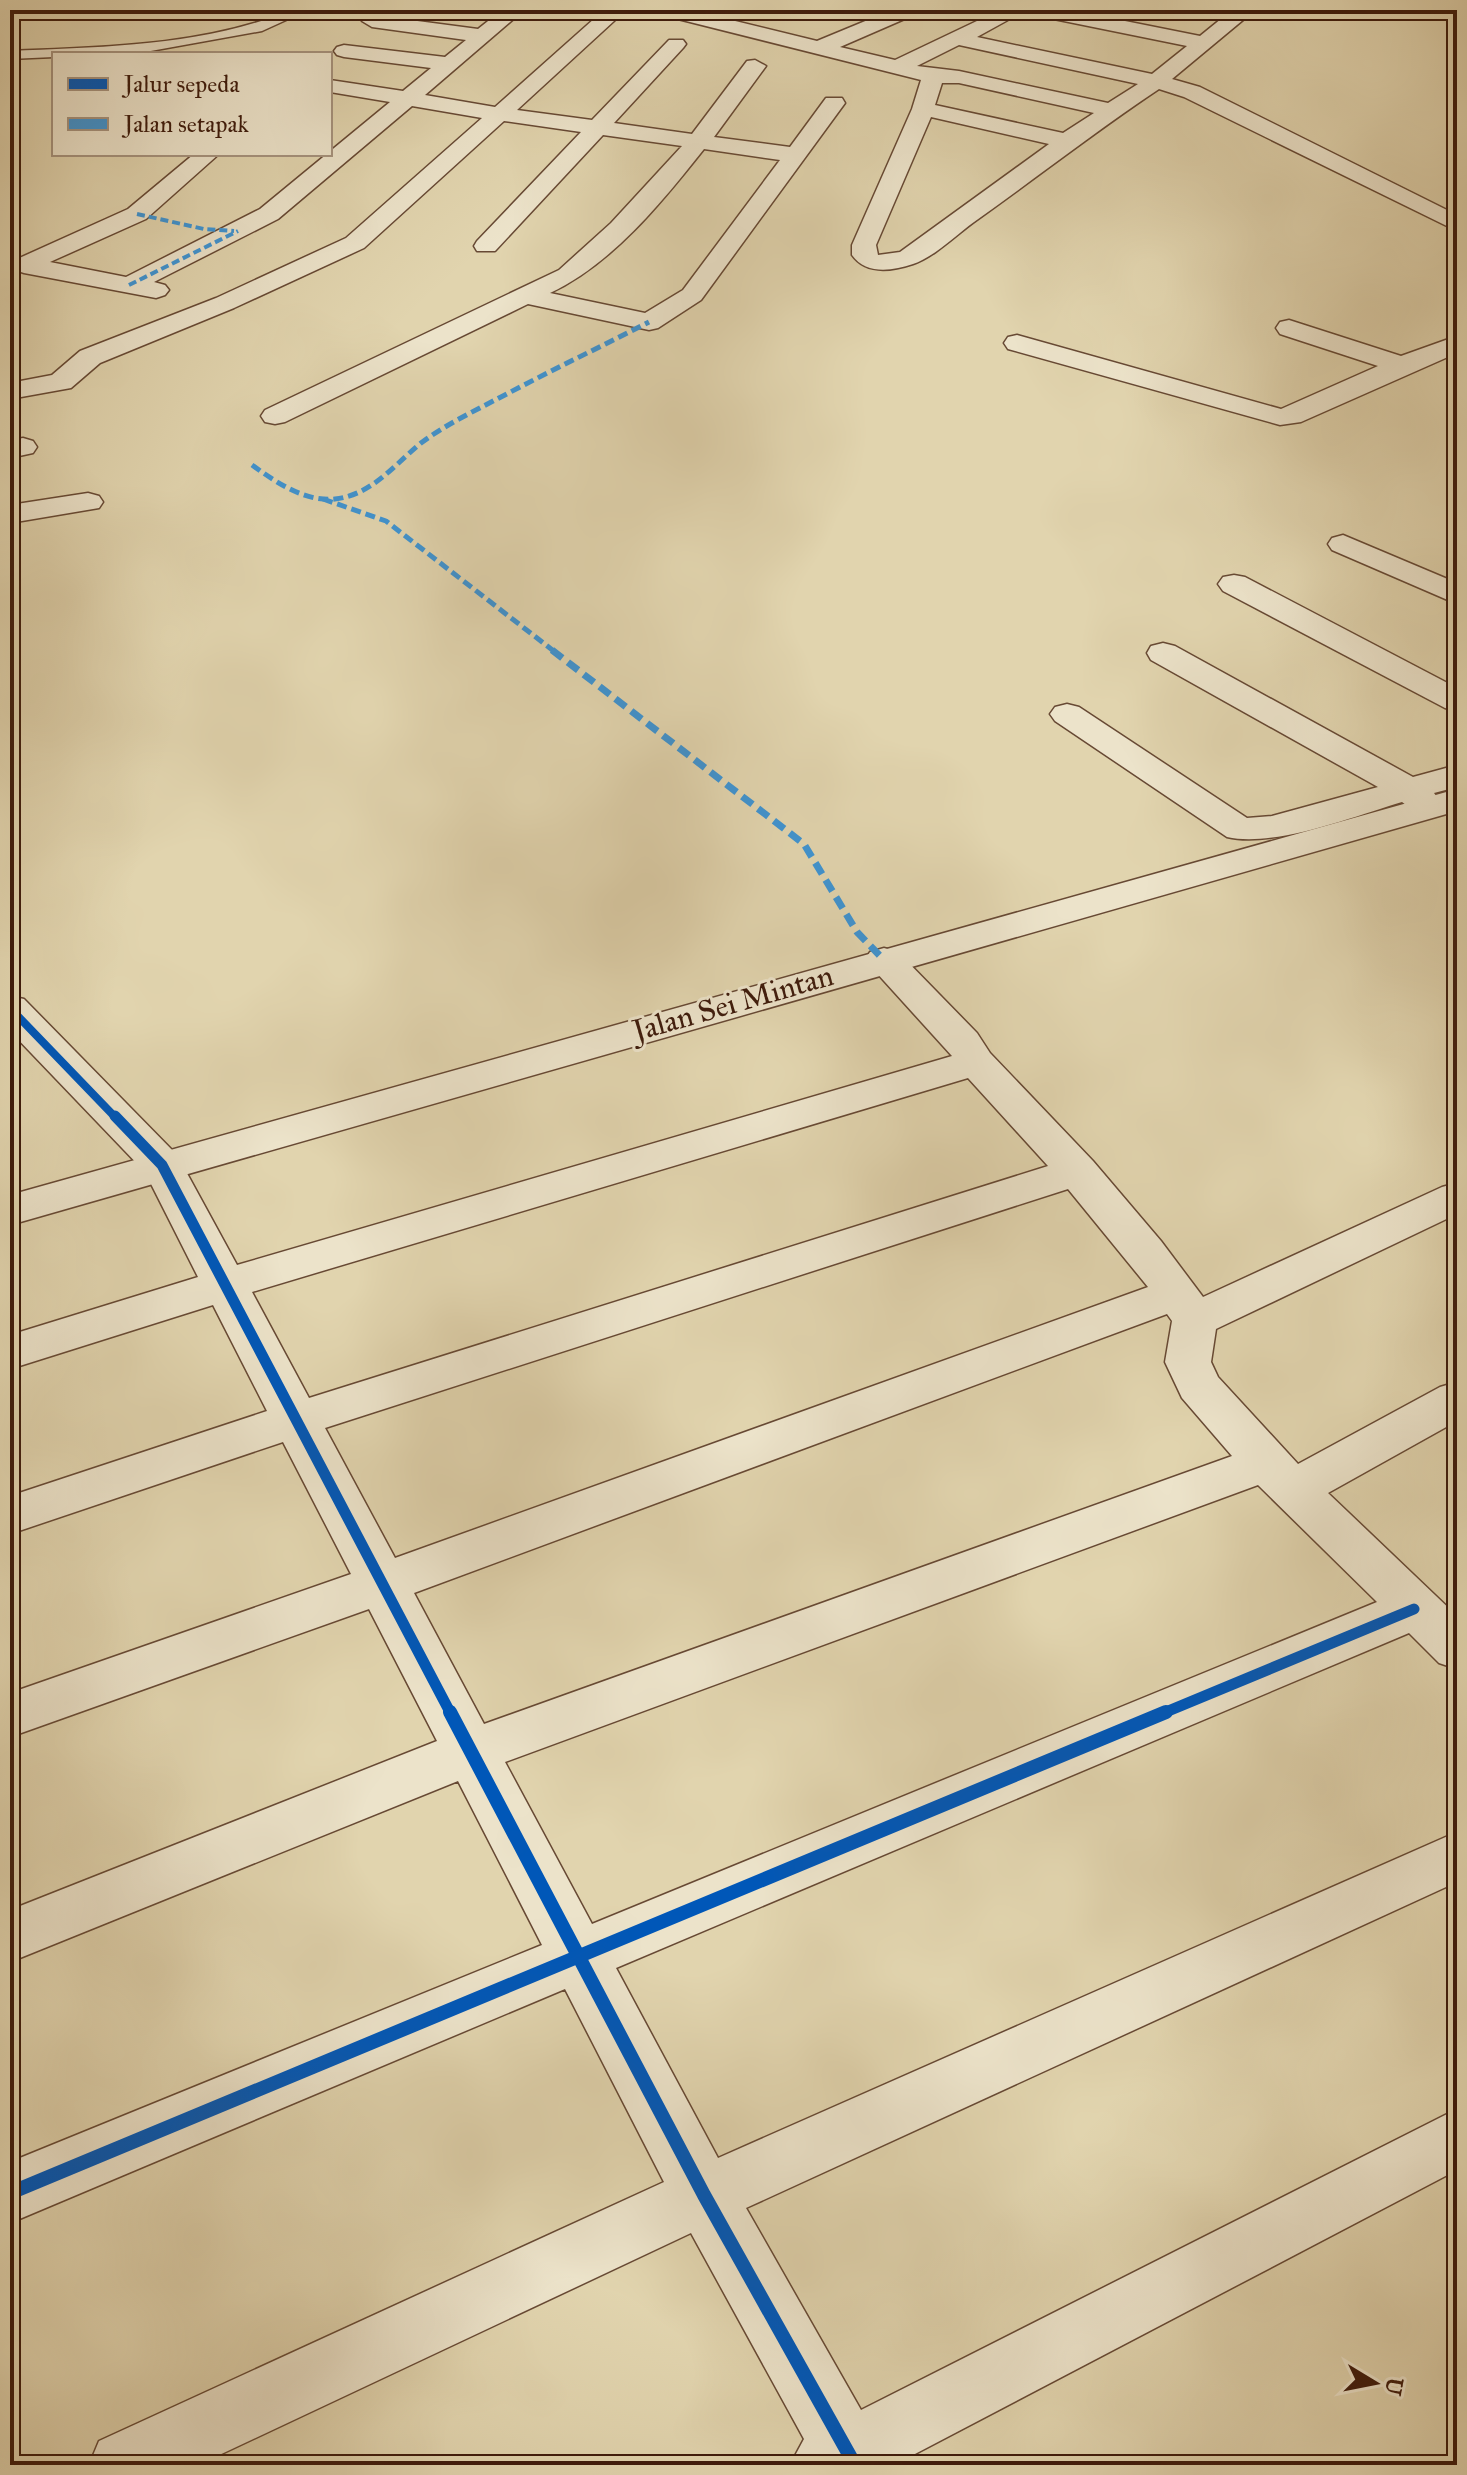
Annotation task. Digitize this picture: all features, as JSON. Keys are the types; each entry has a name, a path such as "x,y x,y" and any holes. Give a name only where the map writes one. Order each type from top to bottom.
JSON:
{"street":[{"path":"129,285 269,214 514,10"},
{"path":"10,391 61,382 90,357 225,303 355,243 616,10"},
{"path":"665,10 933,76 959,77 1114,111"},
{"path":"816,49 909,10"},
{"path":"897,67 1016,10"},
{"path":"1039,10 1201,42"},
{"path":"1208,12 1240,13"},
{"path":"933,76 923,109 864,245 864,255 870,261 892,262 908,258 1017,181 1067,141 1156,81 1240,13"},
{"path":"740,30 776,15"},
{"path":"337,56 377,16 483,36"},
{"path":"959,39 1156,81 1192,92 1457,224"},
{"path":"486,246 676,44"},
{"path":"337,56 450,64"},
{"path":"275,416 568,275 608,242 698,140 755,66"},
{"path":"332,86 500,114 797,155"},
{"path":"526,296 649,322 692,295 834,103"},
{"path":"923,109 1067,141"},
{"path":"17,264 137,214 206,156"},
{"path":"137,214 220,232 238,231"},
{"path":"17,264 225,303"},
{"path":"1289,328 1402,365"},
{"path":"1017,343 1280,417 1291,416 1402,365 1457,344"},
{"path":"10,514 88,502"},
{"path":"1343,544 1455,592"},
{"path":"1234,584 1457,701"},
{"path":"1163,653 1432,799"},
{"path":"1067,714 1240,829 1274,827 1432,799 1457,776"},
{"name":"Jalan Sei Mintan","path":"10,1210 884,960 1432,799"},
{"path":"10,2193 577,1956 1442,1626 1280,1476 1191,1374 1186,1306 1078,1171 976,1062 963,1042 884,960"},
{"path":"10,1008 162,1165 842,2461 1457,2138"},
{"path":"10,1352 224,1285 976,1062"},
{"path":"10,1515 295,1420 1078,1171"},
{"path":"10,1715 1186,1306 1457,1197"},
{"path":"10,1936 470,1752 1280,1476 1457,1399"},
{"path":"123,2465 704,2195 1457,1856"}],"lane":[{"path":"84,52 134,50 258,28 302,10"},
{"path":"10,55 52,53"}],"marked path":[{"path":"137,214 204,229 234,231"},
{"path":"129,285 238,231"},
{"path":"252,465 285,487 308,497 347,497 371,486 436,433 649,322"},
{"path":"323,499 386,521 804,844 857,932 884,960"}],"cycle path":[{"path":"10,1008 162,1165 704,2195 855,2465"},
{"path":"10,2193 1414,1609"}]}
